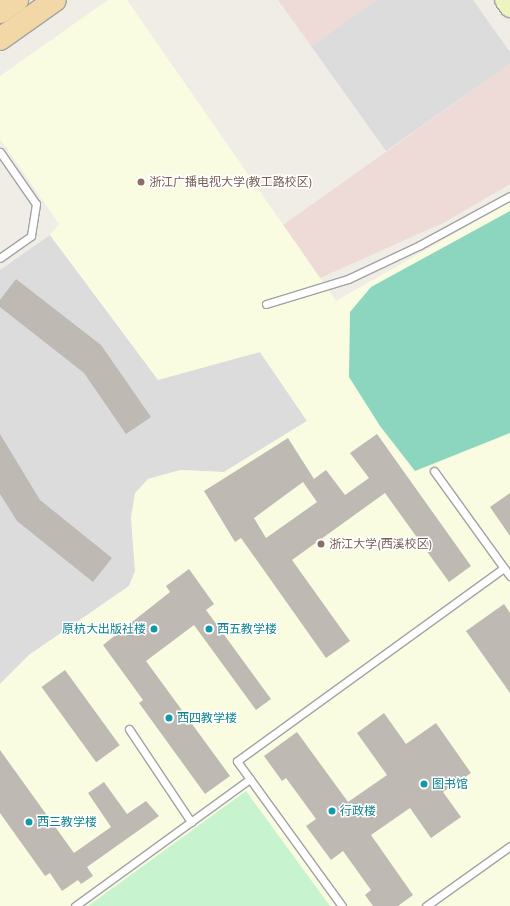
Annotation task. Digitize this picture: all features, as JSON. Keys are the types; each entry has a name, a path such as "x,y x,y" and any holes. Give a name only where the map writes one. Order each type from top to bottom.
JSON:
{"main road":[{"path":"0,12 17,0"},
{"path":"0,39 55,0"},
{"path":"505,0 510,7"}],"lane":[{"path":"0,152 36,204 31,236 0,258"},
{"path":"266,304 348,279 510,196"},
{"path":"434,471 510,576"},
{"path":"342,906 237,761 504,568"},
{"path":"129,729 191,822"},
{"path":"75,906 250,779"},
{"path":"426,906 510,846"}],"shaded area":[{"name":"浙江大学(西溪校区)","path":"108,0 127,0 336,301 510,202 510,906 0,906 0,684 29,655 129,586 135,571 131,517 135,493 148,479 180,470 224,472 307,421 260,352 158,380 50,235 59,224 0,139 0,76"},
{"path":"278,0 376,0 311,46"},
{"path":"376,0 473,0 510,52 510,64 386,151 311,46"},
{"path":"510,64 510,184 445,222 320,278 283,225"},
{"path":"50,235 158,379 260,352 307,421 224,472 180,470 131,517 135,571 129,586 29,655 0,684 0,270"}],"green space":[{"path":"510,211 510,433 415,471 380,426 349,377 350,312 371,287"},
{"path":"246,791 330,906 88,906"}],"building":[{"path":"16,279 101,345 151,417 126,434 84,373 0,307 0,300"},
{"path":"0,434 40,500 112,558 93,582 17,521 0,494"},
{"path":"377,434 471,566 449,582 385,493 292,560 350,641 326,658 241,538 235,542 204,491 288,438 314,479 326,470 345,495 369,478 350,453","holes":["303,482 317,502 266,538 254,518"]},
{"path":"510,493 510,536 490,507"},
{"path":"189,569 214,604 206,610 271,699 256,710 194,625 146,661 230,776 205,794 139,703 143,700 103,645 170,592 166,586"},
{"path":"504,604 510,613 510,693 466,631"},
{"path":"65,670 120,745 96,762 42,687"},
{"path":"384,713 406,744 436,723 471,773 443,792 461,817 431,838 410,808 371,835 413,895 398,906 373,906 365,895 371,890 343,851 331,860 306,826 316,819 286,778 282,781 264,756 297,732 348,802 387,775 357,733"},
{"name":"西三教学楼","path":"0,750 74,853 111,827 88,793 104,782 127,814 146,801 159,816 87,867 93,876 81,884 78,880 62,891 50,873 45,876 0,813"}],"place":[{"name":"浙江广播电视大学(教工路校区)","path":"141,182"},
{"name":"浙江大学(西溪校区)","path":"321,544"},
{"name":"原杭大出版社楼","path":"154,629"},
{"name":"西五教学楼","path":"209,629"},
{"name":"西四教学楼","path":"169,718"},
{"name":"图书馆","path":"424,784"},
{"name":"行政楼","path":"332,811"},
{"name":"西三教学楼","path":"29,822"}]}
